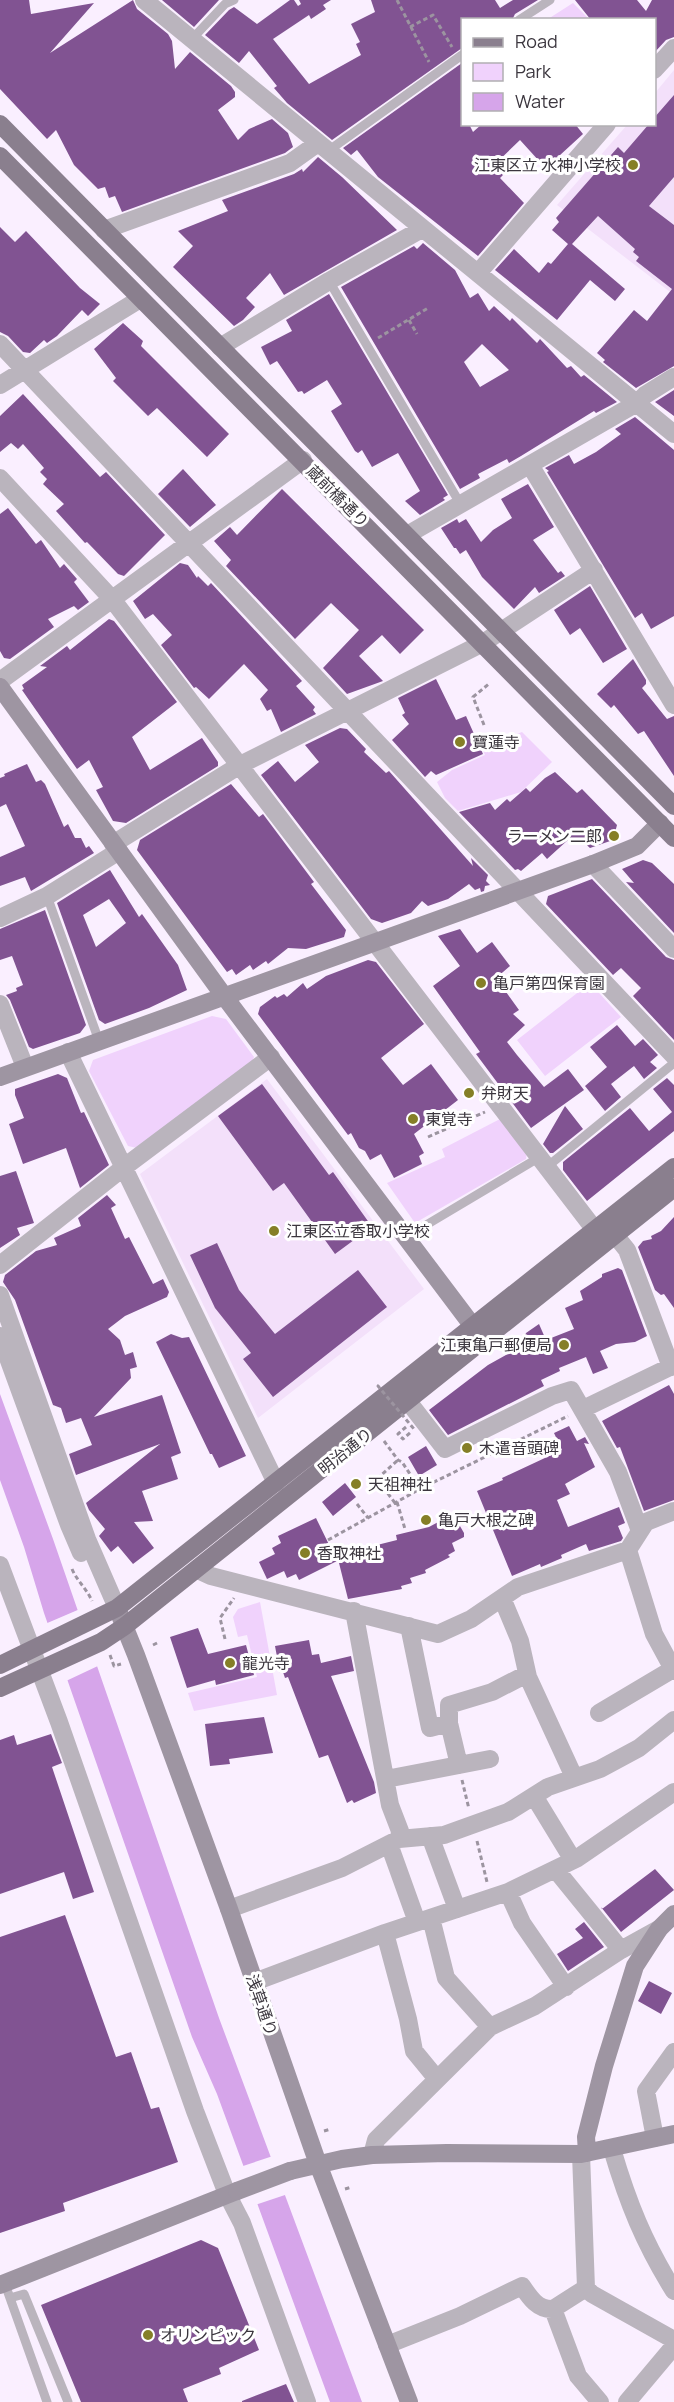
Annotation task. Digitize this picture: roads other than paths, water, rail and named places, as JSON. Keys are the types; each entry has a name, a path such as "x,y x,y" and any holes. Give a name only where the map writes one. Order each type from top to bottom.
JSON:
{"main road":[{"name":"蔵前橋通り","path":"0,124 674,806"},
{"name":"蔵前橋通り","path":"0,156 303,460 674,838"},
{"name":"明治通り","path":"0,1688 44,1667 104,1645 407,1400 478,1333 595,1230 674,1167"},
{"name":"明治通り","path":"0,1665 106,1614 478,1333 615,1236 674,1188"}],"street":[{"path":"144,0 674,434"},
{"path":"656,68 674,48"},
{"path":"478,273 598,128"},
{"path":"104,230 290,163 323,147"},
{"path":"220,347 329,281 422,229"},
{"path":"0,385 140,298"},
{"path":"0,344 674,1056"},
{"path":"407,535 637,403 645,395 674,377"},
{"path":"0,681 303,460"},
{"path":"530,465 674,705"},
{"path":"0,478 112,599 595,1230"},
{"path":"0,918 47,896 240,765 483,643 594,570"},
{"path":"0,687 224,996 478,1333"},
{"path":"0,1077 593,864 637,846 660,824"},
{"path":"593,864 674,949"},
{"path":"0,1004 25,1067"},
{"path":"68,1052 276,1484"},
{"path":"0,1265 123,1168 271,1057"},
{"path":"583,1408 672,1366 627,1250 615,1236"},
{"path":"0,1295 87,1539 106,1614"},
{"path":"0,1336 69,1525 102,1599 106,1614"},
{"path":"407,1400 445,1449 552,1396 571,1390 618,1473 640,1532"},
{"path":"198,1570 212,1576 438,1634 471,1619 518,1587 628,1550 646,1522 674,1511"},
{"path":"599,1713 673,1670 654,1634 628,1550"},
{"path":"0,1565 44,1667 165,2028 232,2192 307,2402"},
{"path":"502,1598 520,1641 527,1674 574,1777"},
{"path":"354,1611 390,1805 400,1831 394,1842 446,1978 490,2027"},
{"name":"浅草通り","path":"106,1614 125,1626 229,1909 318,2164 409,2402"},
{"path":"409,1626 430,1728 449,1723"},
{"path":"459,1765 449,1723 449,1706 492,1692 527,1674"},
{"path":"229,1909 342,1868 394,1842 444,1836 508,1812 548,1787 600,1769 639,1748 674,1720"},
{"path":"386,1779 490,1759"},
{"path":"254,1982 385,1933 508,1892 573,1860 674,1792"},
{"path":"534,1796 573,1860"},
{"path":"430,1836 457,1909"},
{"path":"556,1870 621,1950"},
{"path":"508,1892 522,1923 566,1987"},
{"path":"674,1914 659,1929 635,1966 591,2116 584,2154 586,2288 592,2294 674,2340"},
{"path":"372,2155 376,2140 490,2027 536,2006 621,1950 659,1929"},
{"path":"385,1933 414,2050 437,2079"},
{"path":"654,2138 646,2091 674,2052"},
{"path":"5,2289 232,2192 290,2171 318,2164 372,2155 584,2154 674,2134"},
{"path":"612,2149 628,2200 651,2253 674,2291"},
{"path":"387,2345 460,2316 522,2286 536,2304 545,2310 553,2309 586,2288"},
{"path":"553,2309 578,2376 600,2402"},
{"path":"627,2402 674,2346"}],"lane":[{"path":"192,39 225,4 234,0"},
{"path":"521,18 537,3 550,0"},
{"path":"323,147 460,56"},
{"path":"329,281 460,505"},
{"path":"47,896 99,1041"},
{"path":"406,1237 544,1162 674,1063"},
{"path":"5,2289 47,2402"},
{"path":"5,2289 24,2295 68,2402"}],"water":[{"path":"0,1394 53,1539 219,2018 362,2402 330,2402 217,2094 192,2037 0,1480"}],"place":[{"name":"江東区立 水神小学校","path":"633,165"},
{"name":"寶蓮寺","path":"460,742"},
{"name":"ラーメン二郎","path":"614,836"},
{"name":"亀戸第四保育園","path":"481,983"},
{"name":"弁財天","path":"469,1093"},
{"name":"東覚寺","path":"413,1119"},
{"name":"江東区立香取小学校","path":"274,1231"},
{"name":"江東亀戸郵便局","path":"564,1345"},
{"name":"木遣音頭碑","path":"467,1448"},
{"name":"天祖神社","path":"356,1484"},
{"name":"亀戸大根之碑","path":"426,1520"},
{"name":"香取神社","path":"305,1553"},
{"name":"龍光寺","path":"230,1663"},
{"name":"オリンピック","path":"148,2335"}]}
